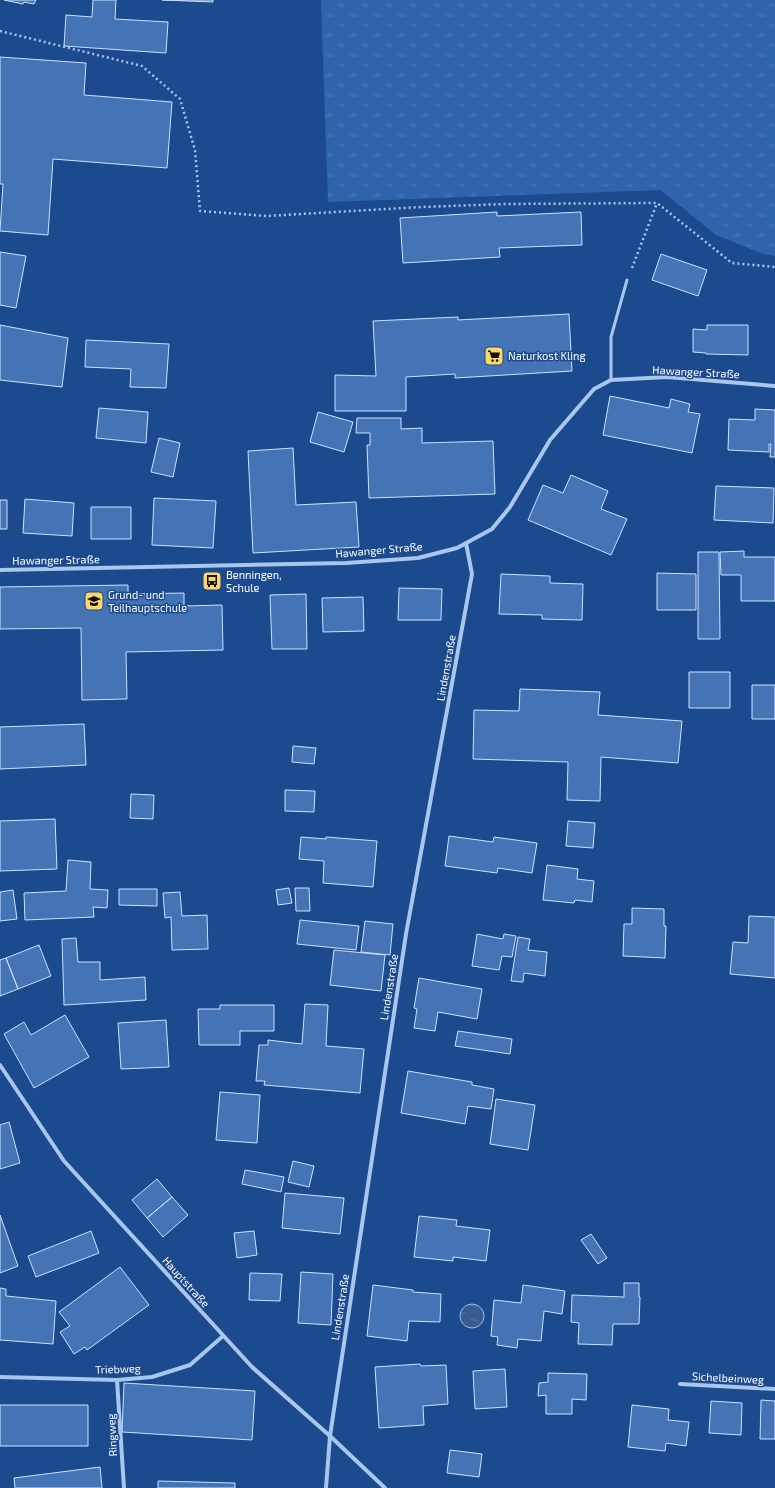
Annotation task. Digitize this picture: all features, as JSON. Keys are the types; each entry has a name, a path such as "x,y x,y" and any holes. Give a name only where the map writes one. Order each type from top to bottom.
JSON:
{"street":[{"name":"Hawanger Straße","path":"0,570 346,563 418,558 457,548 492,530 510,506 550,440 594,389 611,380 668,377 775,386"},
{"name":"Lindenstraße","path":"326,1488 330,1436 406,934 472,574 466,544"},
{"name":"Hauptstraße","path":"0,1066 64,1161 223,1336 252,1367 330,1436 385,1488"},
{"name":"Triebweg","path":"0,1377 117,1380 152,1377 190,1364 223,1336"},
{"name":"Ringweg","path":"117,1380 124,1488"},
{"name":"Sichelbeinweg","path":"680,1384 775,1389"}],"lane":[{"path":"611,380 612,337 628,280"}],"path":[{"path":"0,31 142,66 180,99 195,150 200,211 267,216 421,207 506,204 657,203 732,263 775,267"},
{"path":"628,280 657,203"}],"green space":[{"path":"321,0 775,0 775,256 763,254 716,235 661,190 328,202"}],"water":[{"path":"472,1304 481,1307 484,1316 481,1325 472,1328 463,1325 460,1316 463,1307"}],"building":[{"path":"4,0 36,0 34,4 24,2 23,4"},
{"path":"93,0 116,0 115,19 168,22 166,53 64,46 66,15 92,17"},
{"path":"162,0 213,0 213,2"},
{"path":"0,57 86,63 84,95 172,102 167,168 53,159 48,235 0,231 3,184 0,184"},
{"path":"497,212 497,216 581,212 582,245 499,248 500,257 403,263 400,218"},
{"path":"0,252 26,256 16,308 0,305"},
{"path":"661,254 707,270 698,296 652,280"},
{"path":"569,314 572,371 455,378 455,374 406,377 406,411 335,411 335,375 376,376 373,321 458,317 458,320"},
{"path":"0,325 68,338 62,387 0,380"},
{"path":"707,325 748,325 748,355 706,354 693,352 693,329 707,330"},
{"path":"86,340 169,344 166,388 130,387 131,369 85,367"},
{"path":"610,396 669,408 671,399 690,404 688,412 700,414 692,453 603,435"},
{"path":"99,408 148,412 146,443 96,438"},
{"path":"755,409 775,410 775,457 770,457 771,444 769,444 769,452 728,450 729,419 755,420"},
{"path":"318,412 353,422 344,452 310,442"},
{"path":"357,418 401,418 401,429 422,428 422,443 493,441 495,494 369,498 367,445 370,445 370,433 356,433"},
{"path":"159,438 180,443 173,477 151,472"},
{"path":"293,448 296,505 356,502 359,547 253,553 248,451"},
{"path":"571,475 608,491 601,509 627,519 611,555 528,520 543,485 563,493"},
{"path":"716,486 774,488 773,523 714,520"},
{"path":"154,498 216,501 213,548 152,545"},
{"path":"25,499 74,503 72,536 23,533"},
{"path":"0,500 7,500 7,529 0,529"},
{"path":"91,507 131,507 131,539 91,539"},
{"path":"744,551 744,557 775,557 775,601 741,601 741,575 721,575 720,552"},
{"path":"698,552 719,552 720,639 698,639"},
{"path":"657,573 696,574 696,610 657,610"},
{"path":"501,574 550,576 550,583 583,584 582,620 542,619 542,615 499,614"},
{"path":"128,585 128,594 184,593 184,606 222,605 223,650 126,652 127,699 82,700 81,628 0,629 0,587"},
{"path":"399,588 442,589 441,620 398,620"},
{"path":"306,594 307,649 272,649 270,595"},
{"path":"363,597 364,631 323,632 322,598"},
{"path":"689,672 730,672 730,708 689,708"},
{"path":"752,685 775,685 775,719 752,719"},
{"path":"520,689 600,692 598,715 682,721 678,763 601,757 600,801 567,800 568,762 473,759 474,710 519,711"},
{"path":"84,724 86,765 0,769 0,727"},
{"path":"293,746 316,748 314,764 292,762"},
{"path":"285,790 315,791 314,812 285,811"},
{"path":"131,794 154,795 153,819 130,818"},
{"path":"55,819 57,869 0,871 0,821"},
{"path":"568,821 595,823 593,848 566,846"},
{"path":"449,836 493,842 494,837 537,843 532,873 498,868 497,873 445,866"},
{"path":"301,837 326,839 326,837 377,841 373,887 323,883 324,861 299,859"},
{"path":"68,860 91,862 90,889 108,890 107,908 93,907 94,917 25,920 24,893 66,891"},
{"path":"547,865 578,869 577,879 594,881 592,902 575,900 574,903 543,900"},
{"path":"289,888 292,903 278,905 276,890"},
{"path":"295,888 309,888 310,911 296,911"},
{"path":"119,889 157,889 157,906 119,905"},
{"path":"13,890 17,919 0,921 0,892"},
{"path":"180,892 182,916 207,915 208,949 172,950 171,917 165,918 163,893"},
{"path":"632,908 664,909 664,926 666,926 665,958 623,956 624,924 632,924"},
{"path":"749,916 775,917 775,978 730,974 733,942 748,943"},
{"path":"300,920 359,926 356,950 297,944"},
{"path":"365,921 393,924 390,955 361,952"},
{"path":"477,934 503,939 504,934 516,936 512,957 502,956 499,970 472,966"},
{"path":"518,937 530,939 528,950 547,952 545,976 524,973 523,982 511,981"},
{"path":"76,938 78,962 100,962 100,980 145,977 146,1000 64,1005 62,939"},
{"path":"39,945 51,976 18,989 6,958"},
{"path":"334,950 385,955 381,991 330,985"},
{"path":"6,958 18,989 0,996 0,960"},
{"path":"419,978 482,989 477,1019 438,1012 435,1031 414,1028 417,1009 414,1008"},
{"path":"305,1004 328,1005 326,1046 364,1049 360,1093 264,1085 265,1081 256,1081 259,1045 268,1045 268,1040 302,1044"},
{"path":"220,1005 274,1005 274,1031 240,1031 240,1045 199,1045 198,1009 220,1009"},
{"path":"65,1015 89,1057 34,1088 4,1034 24,1022 31,1035"},
{"path":"166,1020 169,1067 121,1069 118,1023"},
{"path":"458,1031 512,1039 510,1054 455,1046"},
{"path":"408,1071 472,1082 472,1085 494,1089 491,1109 468,1106 465,1124 401,1113"},
{"path":"220,1092 260,1095 257,1143 216,1140"},
{"path":"496,1099 535,1105 528,1150 490,1144"},
{"path":"9,1122 20,1163 0,1169 0,1125"},
{"path":"293,1161 314,1166 309,1187 288,1182"},
{"path":"245,1170 284,1177 281,1192 242,1184"},
{"path":"157,1179 172,1197 147,1218 132,1200"},
{"path":"285,1193 344,1198 340,1234 282,1228"},
{"path":"172,1197 188,1215 163,1237 147,1218"},
{"path":"0,1215 18,1266 0,1273"},
{"path":"419,1216 457,1220 456,1226 490,1230 486,1261 453,1257 453,1261 414,1257"},
{"path":"91,1231 99,1253 36,1277 28,1256"},
{"path":"254,1231 257,1255 237,1258 234,1233"},
{"path":"591,1234 607,1258 598,1264 581,1240"},
{"path":"120,1267 149,1305 87,1350 85,1347 74,1354 60,1332 70,1326 59,1312"},
{"path":"301,1272 333,1274 331,1325 298,1323"},
{"path":"250,1273 282,1274 280,1301 249,1300"},
{"path":"624,1283 639,1283 639,1324 613,1324 612,1345 578,1344 579,1323 571,1322 572,1295 624,1297"},
{"path":"373,1285 413,1290 413,1292 441,1294 440,1322 409,1321 407,1341 367,1336"},
{"path":"523,1285 565,1291 562,1314 544,1311 541,1341 518,1339 517,1348 497,1345 498,1337 491,1336 494,1300 521,1303"},
{"path":"0,1288 6,1289 6,1296 56,1301 53,1344 0,1340"},
{"path":"420,1364 421,1366 446,1365 448,1404 423,1406 424,1425 379,1428 375,1367"},
{"path":"505,1369 507,1407 475,1409 473,1371"},
{"path":"548,1373 587,1374 586,1400 572,1399 572,1414 546,1414 546,1395 538,1396 539,1383 548,1382"},
{"path":"124,1383 255,1391 252,1440 122,1432"},
{"path":"761,1400 775,1401 775,1439 760,1439"},
{"path":"711,1401 742,1403 741,1435 709,1433"},
{"path":"0,1405 88,1405 88,1446 0,1446"},
{"path":"632,1405 669,1409 668,1420 689,1422 686,1446 666,1443 665,1451 628,1447"},
{"path":"450,1450 482,1454 479,1477 447,1473"},
{"path":"100,1467 102,1488 15,1488 14,1478"},
{"path":"158,1481 235,1483 235,1488 158,1488"}],"place":[{"name":"Naturkost Kling","path":"494,356"},
{"name":"Benningen, Schule","path":"212,581"},
{"name":"Grund- und Teilhauptschule","path":"94,601"}]}
